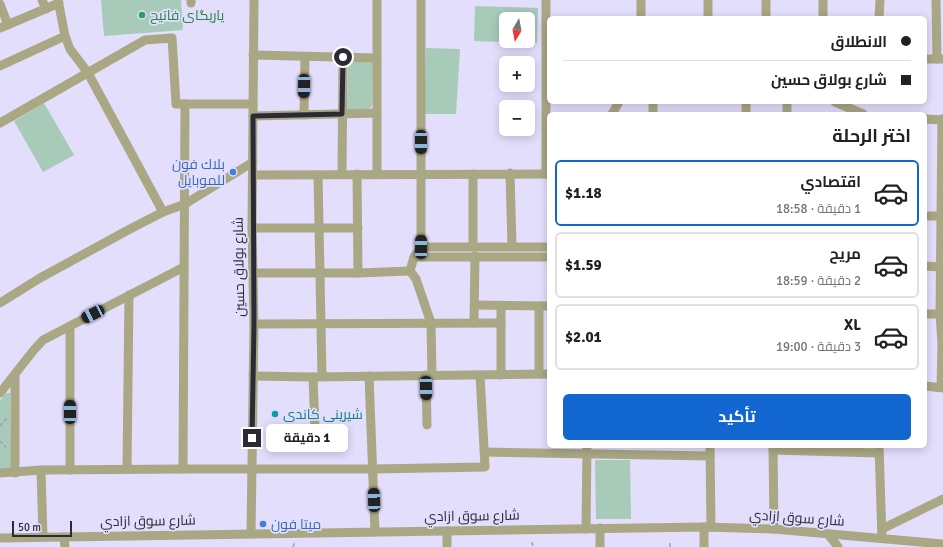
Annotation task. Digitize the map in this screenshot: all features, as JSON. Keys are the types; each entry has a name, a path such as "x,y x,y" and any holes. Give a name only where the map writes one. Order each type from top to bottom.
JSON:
{"street":[{"path":"42,0 46,9"},
{"name":"شارع بولاق حسين","path":"250,534 254,324 252,228 254,0"},
{"path":"377,174 378,0"},
{"path":"410,272 414,257 421,247 421,0"},
{"path":"546,0 547,87"},
{"path":"641,16 642,0"},
{"path":"708,0 708,16"},
{"path":"766,0 766,16"},
{"path":"823,0 823,16"},
{"path":"879,16 880,0"},
{"path":"927,59 940,59 936,0"},
{"path":"0,4 4,27 46,9 58,2 65,36 70,49 88,73 163,212"},
{"path":"0,66 65,36"},
{"path":"0,122 145,40 172,38 176,104 253,104"},
{"path":"253,55 377,58"},
{"path":"304,115 305,57"},
{"path":"342,174 343,57"},
{"path":"183,469 185,104"},
{"path":"840,104 858,112"},
{"path":"253,116 377,112"},
{"path":"927,119 942,122 940,314 942,388 927,386"},
{"path":"0,303 40,278 163,212 185,204 253,162"},
{"path":"510,173 512,247"},
{"path":"357,174 358,273"},
{"path":"473,174 474,323"},
{"path":"253,175 547,174"},
{"path":"315,429 320,323 318,175"},
{"path":"927,216 941,216"},
{"path":"252,228 358,228"},
{"path":"421,247 547,257"},
{"path":"414,257 512,247 547,247"},
{"path":"927,266 941,267"},
{"path":"0,393 43,340 184,267"},
{"path":"254,273 410,272"},
{"path":"410,272 416,279 431,323 427,425"},
{"path":"127,469 129,296"},
{"path":"474,305 547,306"},
{"path":"501,306 501,374"},
{"path":"539,306 539,374"},
{"path":"927,314 940,314"},
{"path":"254,324 501,323"},
{"path":"70,326 70,470"},
{"path":"253,376 318,377 547,374"},
{"path":"0,473 41,470 372,469 485,467 480,375"},
{"path":"15,376 15,473"},
{"path":"369,376 375,532"},
{"path":"704,547 707,527 710,448"},
{"path":"774,529 773,448 879,450 882,534 943,500"},
{"path":"485,452 587,450 710,456"},
{"path":"586,528 587,450"},
{"path":"41,470 43,537"},
{"name":"شارع سوق ازادي","path":"0,538 707,527 774,529 828,534 882,534 943,544"},
{"path":"600,528 600,547"},
{"path":"447,531 447,547"},
{"path":"828,534 838,547"},
{"path":"64,537 64,547"}],"path":[{"path":"0,426 11,414"},
{"path":"0,441 8,448"},
{"path":"532,542 532,547"}],"green space":[{"name":"یاریگای فاتیح","path":"101,0 181,0 183,30 104,36"},
{"path":"475,6 538,8 537,43 535,43 535,12 499,12 499,42 474,41"},
{"path":"426,48 460,49 456,114 424,114"},
{"path":"348,62 373,62 372,106 368,110 347,111"},
{"path":"44,103 74,155 43,172 14,121"},
{"path":"6,393 10,393 11,469 0,470 0,400"},
{"path":"595,460 630,460 631,519 596,519"}],"place":[{"name":"یاریگای فاتیح","path":"142,15"},
{"name":"بلاك فون للموبايل","path":"233,172"},
{"name":"شیرینی کاندی","path":"275,414"},
{"name":"ميتا فون","path":"263,524"}],"route":[{"path":"252,438 254,324 252,228 253,116 342,114 343,57"}]}
